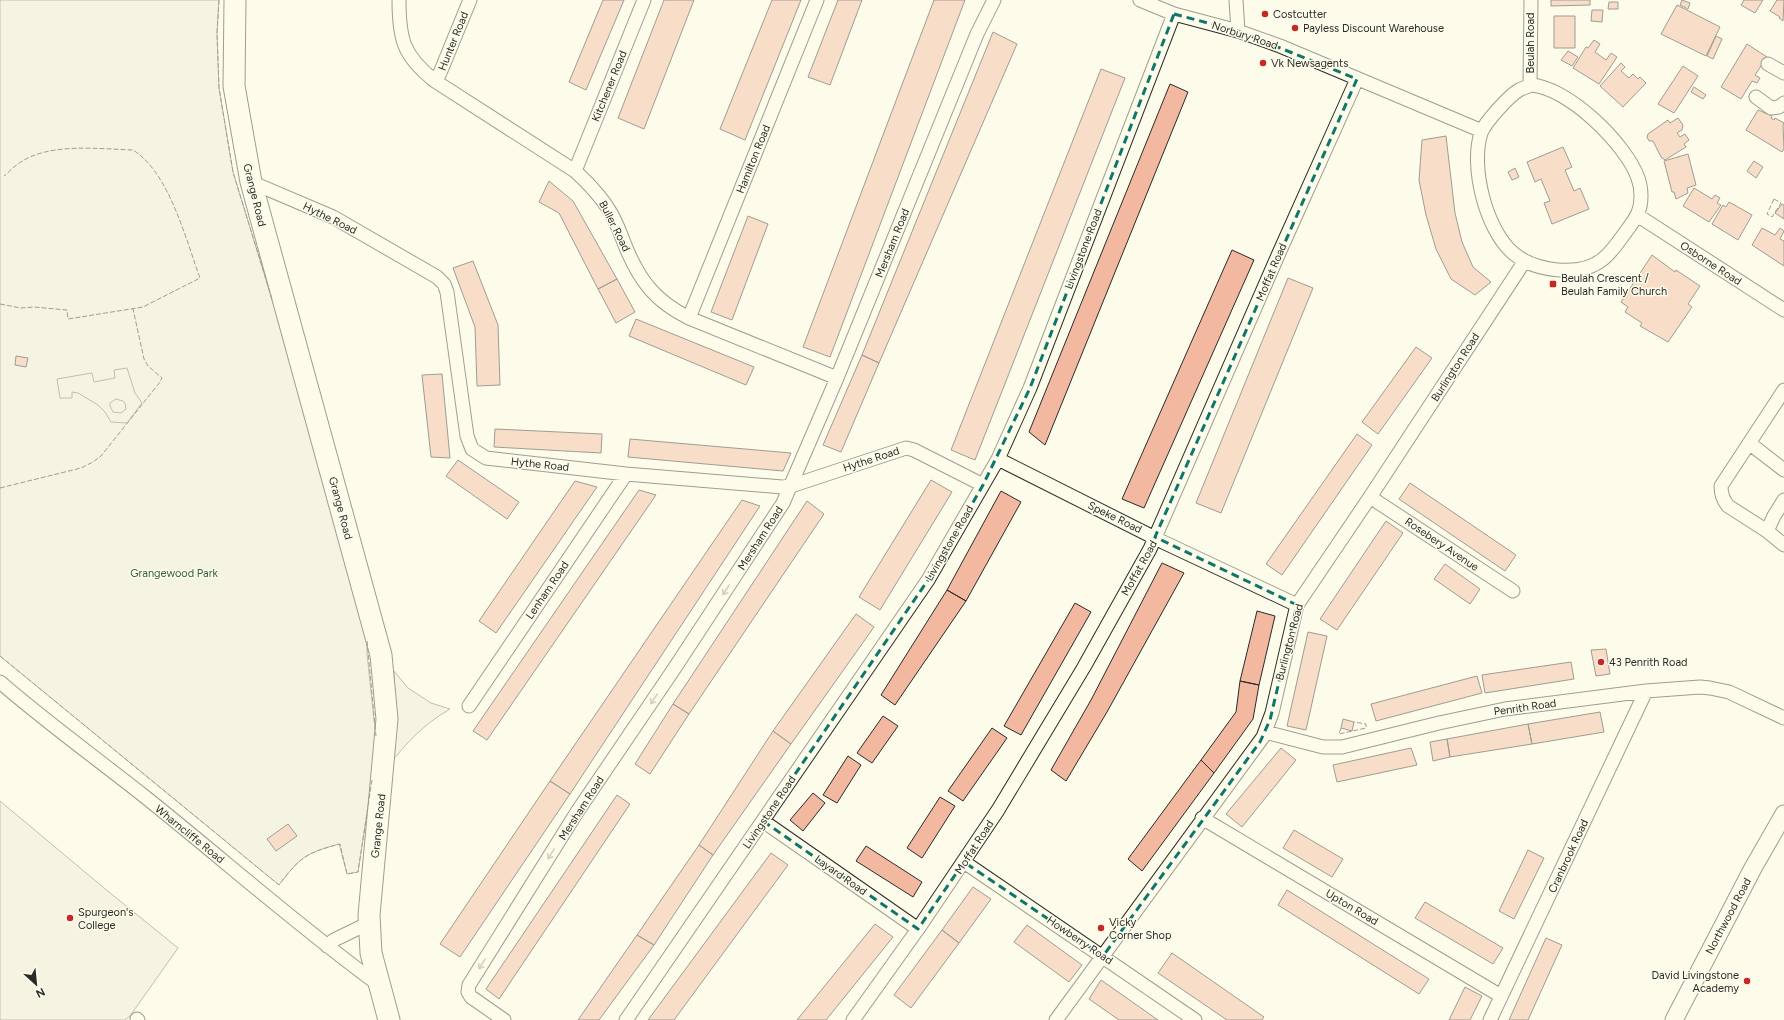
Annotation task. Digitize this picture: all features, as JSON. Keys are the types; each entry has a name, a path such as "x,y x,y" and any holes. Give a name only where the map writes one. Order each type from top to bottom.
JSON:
{"main road":[{"name":"Grange Road","path":"235,0 234,86 250,182 381,655 387,720 369,923 371,953 389,1020"}],"street":[{"name":"Buller Road","path":"399,0 399,19 404,45 416,64 435,81 575,171 600,197 610,211 627,250 647,286 658,298 672,310 689,318 837,378"},
{"name":"Hunter Road","path":"435,81 440,73 470,0"},
{"name":"Kitchener Road","path":"575,171 644,0"},
{"name":"Hamilton Road","path":"689,318 817,0"},
{"name":"Mersham Road","path":"504,1020 471,997 468,992 469,985 577,812 783,504 837,378 977,34 994,0"},
{"name":"Norbury Road","path":"1140,0 1174,14 1238,31 1280,46 1482,131"},
{"path":"1236,0 1238,31"},
{"name":"Beulah Road","path":"1530,85 1531,0"},
{"name":"Livingstone Road","path":"626,1020 928,580 998,459 1030,388 1174,14"},
{"path":"1768,64 1784,73"},
{"name":"Moffat Road","path":"852,1020 918,929 998,810 1084,667 1150,549 1279,253 1357,79"},
{"path":"1530,85 1547,88 1572,102 1591,118 1625,153 1639,179 1641,204 1637,215 1603,260 1579,269 1558,270 1542,268 1524,262 1500,240 1485,208 1481,188 1478,153 1482,131 1514,94 1530,85"},
{"path":"1756,97 1771,108 1778,107 1784,103"},
{"name":"Hythe Road","path":"250,182 333,217 437,277 444,284 447,292 467,436 472,449 486,458 626,474 767,487 791,486 906,448 914,450 983,485"},
{"name":"Osborne Road","path":"1637,215 1784,310"},
{"name":"Burlington Road","path":"1056,1020 1202,818 1257,746 1265,732 1272,713 1297,605 1370,497 1524,262"},
{"path":"1784,390 1721,486 1721,494 1728,506 1767,531 1784,545"},
{"path":"1749,443 1784,470"},
{"name":"Speke Road","path":"998,459 1155,537 1297,605"},
{"name":"Lenham Road","path":"469,706 626,474"},
{"name":"Rosebery Avenue","path":"1370,497 1513,591"},
{"path":"1767,531 1784,500"},
{"name":"Wharncliffe Road","path":"0,682 33,711 143,796 327,946 379,985"},
{"name":"Penrith Road","path":"1265,732 1323,747 1342,746 1474,715 1646,691 1700,687 1719,689 1729,692 1784,718"},
{"name":"Cranbrook Road","path":"1490,1020 1646,691"},
{"name":"Northwood Road","path":"1674,1020 1753,868 1784,814"},
{"name":"Upton Road","path":"1202,818 1501,996"},
{"name":"Layard Road","path":"763,821 918,929"},
{"name":"Howberry Road","path":"964,862 1195,1020"},
{"path":"327,946 334,940 369,923"}],"highlighted area":[{"path":"1174,14 1238,31 1357,79 1155,537 1297,605 1270,720 1260,742 1103,956 964,862 918,929 763,821 928,580 983,485 1030,388"}],"green space":[{"name":"Grangewood Park","path":"0,0 219,0 217,33 219,88 233,172 362,594 367,629 367,654 377,748 358,872 347,874 339,844 319,850 304,857 279,885 0,656"},
{"path":"394,671 408,688 431,703 450,709 416,734 389,765 396,719"},
{"name":"Spurgeon's College","path":"0,801 178,948 130,1016 125,1020 0,1020"}],"shaded area":[{"path":"127,368 135,393 142,403 127,423 111,422 105,412 98,405 78,393 72,392 72,398 60,398 57,379 92,373 94,382 115,378 114,370","holes":["116,399 123,401 126,409 121,413 113,412 110,403"]}],"building":[{"path":"603,0 624,0 586,90 569,82"},
{"path":"664,0 694,0 644,129 618,118"},
{"path":"772,0 801,0 745,140 720,129"},
{"path":"838,0 862,0 830,85 808,77"},
{"path":"934,0 965,0 830,357 803,347"},
{"path":"1551,0 1590,0 1590,5 1551,6"},
{"path":"1682,0 1690,3 1688,9 1680,5"},
{"path":"1744,0 1763,0 1755,13 1741,5"},
{"path":"1777,0 1784,0 1783,21 1779,18 1780,17 1770,11"},
{"path":"1609,2 1618,2 1618,9 1608,9"},
{"path":"1677,5 1720,27 1706,56 1661,34"},
{"path":"1592,10 1603,10 1602,22 1591,21"},
{"path":"1554,16 1575,16 1575,48 1554,48"},
{"path":"993,32 1017,44 879,363 862,355"},
{"path":"1716,36 1722,39 1713,59 1707,56"},
{"path":"1594,40 1600,44 1595,52 1606,60 1611,53 1617,57 1599,84 1573,68 1586,47 1588,48"},
{"path":"1747,44 1767,57 1755,75 1760,78 1757,83 1752,81 1741,99 1721,87"},
{"path":"1568,51 1578,57 1572,66 1561,60"},
{"path":"1621,63 1625,67 1621,71 1629,78 1633,74 1638,79 1640,77 1646,83 1623,107 1600,86"},
{"path":"1683,66 1698,76 1674,113 1658,104"},
{"path":"1101,69 1125,78 975,460 951,450"},
{"path":"1170,84 1188,92 1045,445 1029,432"},
{"path":"1694,87 1706,95 1703,99 1691,92"},
{"path":"1758,110 1772,116 1771,118 1774,120 1775,118 1784,123 1784,149 1782,152 1746,130"},
{"path":"1678,118 1683,125 1682,130 1677,133 1680,137 1685,134 1689,140 1684,144 1686,147 1665,160 1661,157 1653,141 1649,141 1647,137 1648,134 1668,120 1670,123"},
{"path":"1446,136 1455,213 1462,242 1473,267 1491,282 1475,295 1451,279 1436,249 1426,215 1419,180 1422,140"},
{"path":"1563,147 1572,167 1565,170 1574,191 1580,188 1589,209 1552,224 1544,203 1550,201 1541,179 1535,182 1527,162"},
{"path":"1688,154 1696,185 1687,188 1688,193 1676,199 1674,192 1672,192 1664,161"},
{"path":"1754,161 1763,167 1756,178 1747,171"},
{"path":"1515,168 1519,177 1512,180 1508,172"},
{"path":"549,181 573,201 617,279 598,289 559,213 539,202"},
{"path":"1694,188 1712,199 1715,195 1720,198 1717,203 1721,205 1709,222 1683,206"},
{"path":"1729,202 1752,215 1738,240 1712,224 1723,205 1726,207"},
{"path":"1782,204 1784,205 1784,219 1775,213"},
{"path":"748,216 768,224 732,320 711,312"},
{"path":"1762,228 1775,235 1780,228 1784,231 1780,239 1784,241 1784,266 1752,245"},
{"path":"1232,250 1254,260 1144,508 1122,499"},
{"path":"1652,255 1675,272 1676,270 1700,286 1688,304 1692,307 1668,342 1640,326 1642,323 1625,312 1628,307 1621,302"},
{"path":"473,261 498,325 500,385 477,386 475,327 453,268"},
{"path":"1288,278 1313,288 1221,513 1196,503"},
{"path":"617,279 635,312 616,323 598,289"},
{"path":"636,319 754,367 746,385 629,336"},
{"path":"1416,347 1432,358 1378,434 1362,422"},
{"path":"862,355 879,363 841,452 823,445"},
{"path":"16,356 28,358 26,367 15,365"},
{"path":"442,374 450,458 431,457 422,375"},
{"path":"495,429 602,434 601,453 494,447"},
{"path":"1357,434 1372,445 1282,575 1266,564"},
{"path":"630,439 791,453 783,471 628,457"},
{"path":"458,460 519,502 507,519 446,476"},
{"path":"931,480 952,492 880,610 859,597"},
{"path":"575,481 597,487 496,633 479,621"},
{"path":"1410,483 1516,555 1505,571 1399,499"},
{"path":"639,490 656,495 487,740 473,731"},
{"path":"1001,491 1021,502 966,601 947,590"},
{"path":"742,500 760,506 570,794 550,781"},
{"path":"807,501 824,514 689,714 673,704"},
{"path":"1386,521 1403,533 1337,630 1320,619"},
{"path":"1162,563 1184,573 1107,712 1066,781 1051,770 1091,700"},
{"path":"1445,564 1480,589 1470,604 1434,579"},
{"path":"947,590 966,601 895,705 881,695"},
{"path":"1075,603 1091,612 1021,735 1004,726"},
{"path":"1257,611 1275,616 1259,685 1240,681"},
{"path":"856,614 874,627 791,744 773,731"},
{"path":"1308,632 1327,636 1306,730 1287,726"},
{"name":"43 Penrith Road","path":"1606,649 1610,674 1596,676 1591,650"},
{"path":"1571,662 1574,679 1485,693 1482,675"},
{"path":"1477,676 1482,693 1376,721 1371,704"},
{"path":"1240,681 1259,685 1253,719 1214,773 1201,760 1236,712"},
{"path":"673,704 689,714 650,774 635,764"},
{"path":"1600,712 1604,732 1532,744 1528,724"},
{"path":"883,716 898,726 872,763 857,753"},
{"path":"1343,719 1354,722 1352,731 1341,728"},
{"path":"1528,724 1532,744 1450,757 1447,739"},
{"path":"992,728 1007,738 963,801 948,791"},
{"path":"773,731 791,744 713,855 699,845"},
{"path":"1447,739 1450,757 1433,761 1430,742"},
{"path":"1281,748 1296,760 1242,827 1226,814"},
{"path":"1411,748 1417,765 1337,782 1333,765"},
{"path":"848,756 861,765 837,803 823,795"},
{"path":"1201,760 1214,773 1142,871 1128,859"},
{"path":"550,781 570,794 460,957 440,944"},
{"path":"813,793 825,803 803,831 790,820"},
{"path":"617,795 630,804 499,999 486,989"},
{"path":"940,797 955,806 922,858 907,848"},
{"path":"288,824 297,836 276,851 267,839"},
{"path":"1294,830 1343,859 1332,877 1283,848"},
{"path":"699,845 713,855 654,945 637,935"},
{"path":"866,846 922,882 913,897 856,861"},
{"path":"1528,850 1544,858 1514,919 1499,911"},
{"path":"771,853 788,865 674,1020 648,1020"},
{"path":"973,887 991,899 959,943 942,930"},
{"path":"1287,890 1429,979 1419,994 1278,905"},
{"path":"1425,902 1503,948 1493,964 1415,918"},
{"path":"875,924 893,937 826,1020 797,1020"},
{"path":"1027,925 1082,965 1069,982 1014,942"},
{"path":"942,930 959,943 911,1008 894,995"},
{"path":"637,935 654,945 599,1020 578,1020"},
{"path":"1546,938 1562,945 1528,1020 1509,1020"},
{"path":"1172,953 1264,1017 1262,1020 1227,1020 1158,973"},
{"path":"1101,980 1158,1020 1119,1020 1089,999"},
{"path":"1465,987 1482,996 1470,1020 1449,1020"}],"fence":[{"path":"219,0 217,33 219,88 233,172 272,299"},
{"path":"0,304 21,308 34,307 67,310 68,319 143,307 200,278 175,208 166,190 157,174 146,160 133,150 74,148 43,152 18,164 4,176"},
{"path":"1774,199 1781,203 1772,217 1767,214 1774,199"},
{"path":"0,488 81,468 93,462 101,456 160,382 162,378 148,366 144,359 133,309"},
{"path":"367,641 376,736"},
{"path":"0,656 279,885 293,868 305,857 319,850 340,844 347,874 358,872 372,780"},
{"path":"1341,728 1339,734 1366,728 1366,724 1354,722"}],"place":[{"name":"Costcutter","path":"1265,14"},
{"name":"Payless Discount Warehouse","path":"1295,28"},
{"name":"Vk Newsagents","path":"1263,63"},
{"name":"Beulah Crescent / Beulah Family Church","path":"1553,284"},
{"name":"43 Penrith Road","path":"1601,662"},
{"name":"Spurgeon's College","path":"70,918"},
{"name":"Vicky Corner Shop","path":"1101,928"},
{"name":"David Livingstone Academy","path":"1747,981"}]}
